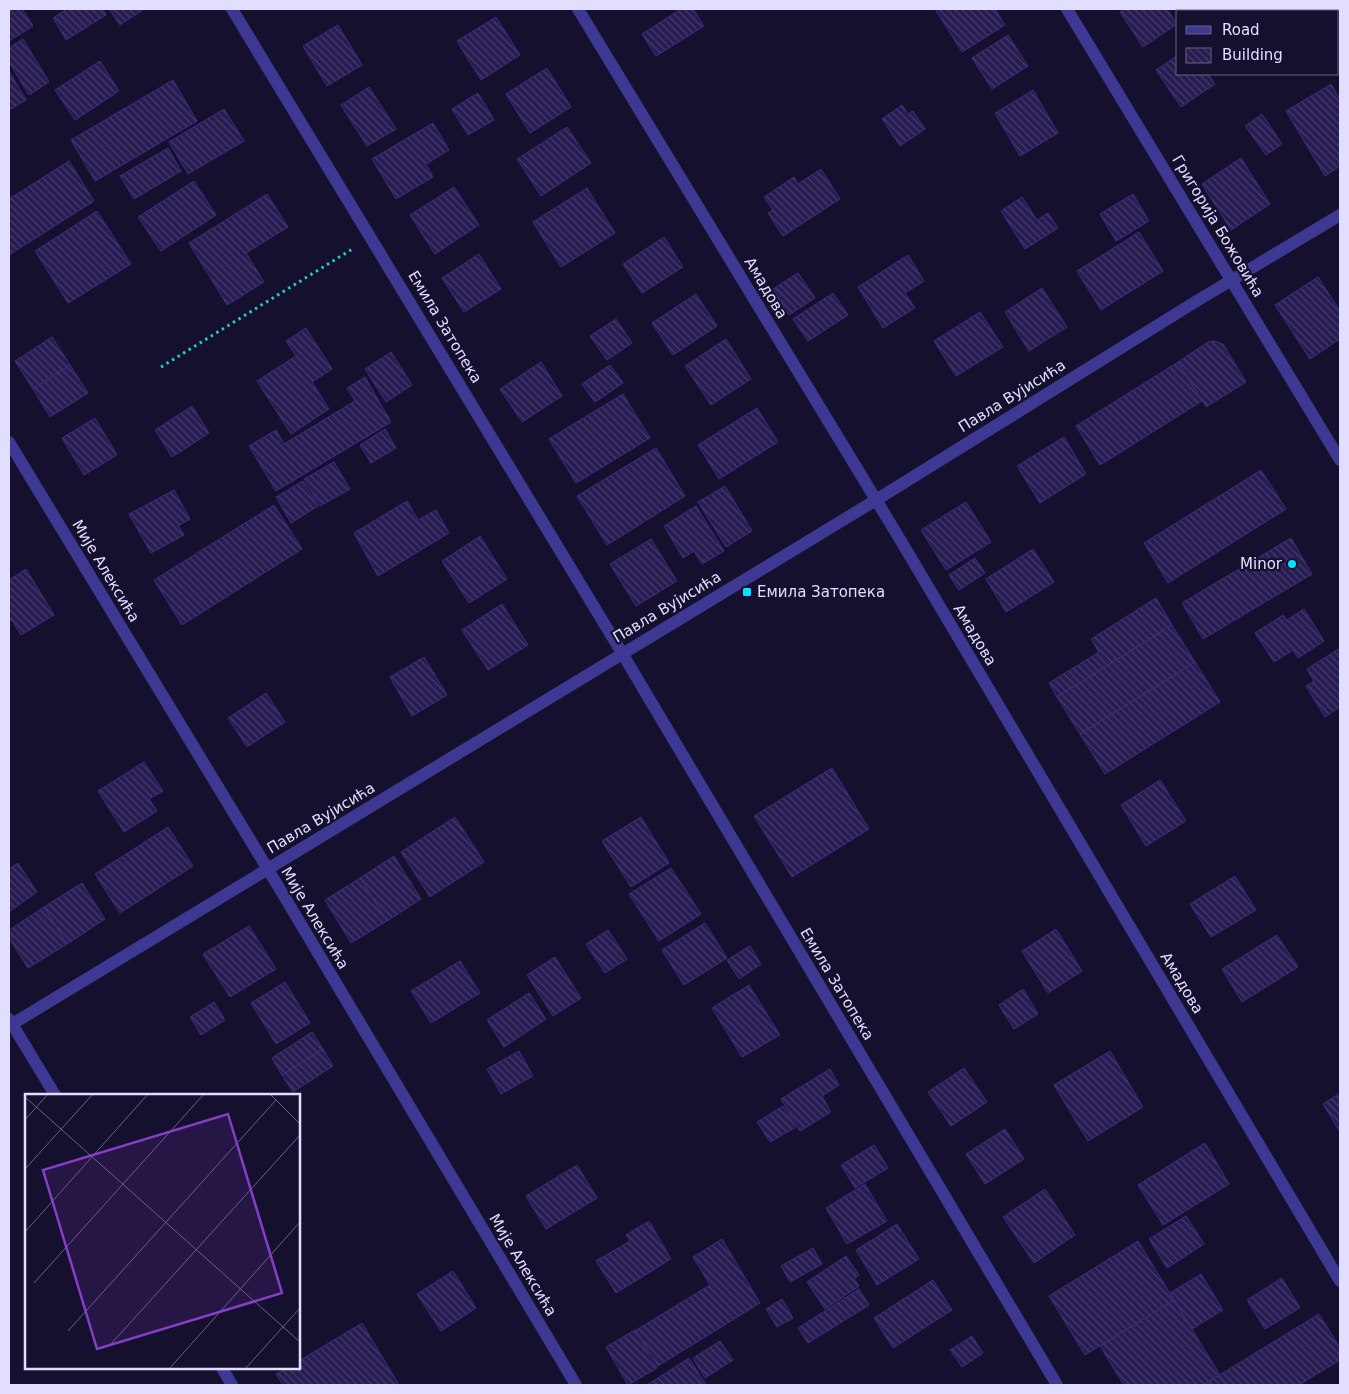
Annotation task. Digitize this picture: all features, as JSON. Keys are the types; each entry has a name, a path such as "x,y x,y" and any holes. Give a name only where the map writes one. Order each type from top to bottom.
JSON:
{"street":[{"name":"Емила Затопека","path":"232,9 372,237 622,653 1057,1385"},
{"name":"Амадова","path":"578,9 876,500 1340,1280"},
{"name":"Григорија Божовића","path":"1067,9 1340,460"},
{"name":"Павла Вујисића","path":"10,1023 267,870 876,500 1194,302 1340,215"},
{"name":"Мије Алексића","path":"9,442 576,1385"},
{"path":"10,1023 54,1094"},
{"path":"223,1369 232,1385"}],"path":[{"path":"161,367 372,237"}],"building":[{"path":"9,9 22,9 33,26 9,41"},
{"path":"67,9 103,9 106,15 66,40 53,18"},
{"path":"109,9 144,9 120,25"},
{"path":"681,9 693,9 704,26 656,56 642,34"},
{"path":"935,9 995,9 1005,25 962,52"},
{"path":"1126,9 1167,9 1176,25 1143,47 1120,12"},
{"path":"496,17 520,55 481,80 457,41"},
{"path":"338,25 362,65 327,86 303,46"},
{"path":"1008,35 1028,66 992,89 972,58"},
{"path":"23,39 49,82 29,95 9,62 9,48"},
{"path":"1176,56 1176,75 1209,75 1215,84 1181,107 1156,70"},
{"path":"100,61 119,91 75,120 55,90"},
{"path":"547,68 571,107 530,133 506,94"},
{"path":"9,71 26,100 9,110"},
{"path":"173,80 197,121 95,181 71,140"},
{"path":"1331,84 1340,99 1340,166 1325,176 1286,111"},
{"path":"369,87 396,129 367,146 341,105"},
{"path":"1033,90 1058,133 1020,156 995,113"},
{"path":"478,93 494,120 468,135 452,109"},
{"path":"902,105 908,114 913,111 925,129 900,146 882,119"},
{"path":"224,109 244,141 188,174 169,142"},
{"path":"1262,114 1282,144 1266,155 1245,126"},
{"path":"433,123 449,150 426,164 433,177 396,199 372,159"},
{"path":"567,127 591,163 541,196 517,159"},
{"path":"168,148 181,171 134,199 120,176"},
{"path":"1241,158 1270,204 1231,230 1202,184"},
{"path":"69,161 94,201 9,255 9,199"},
{"path":"821,169 840,199 783,236 768,213 773,210 764,197 794,177 798,184"},
{"path":"194,181 216,215 161,251 138,217"},
{"path":"454,187 479,225 435,254 410,215"},
{"path":"587,188 615,233 561,267 533,222"},
{"path":"267,194 288,227 246,253 264,282 227,305 189,243"},
{"path":"1133,194 1149,221 1116,241 1100,214"},
{"path":"1022,197 1037,220 1048,213 1058,228 1025,249 1001,211"},
{"path":"97,211 131,264 68,303 35,251"},
{"path":"1139,232 1163,271 1101,310 1077,271"},
{"path":"664,237 683,267 642,293 623,264"},
{"path":"479,254 501,289 464,312 442,278"},
{"path":"908,255 924,281 905,293 915,308 883,328 858,287"},
{"path":"798,273 815,298 789,315 773,289"},
{"path":"1318,277 1340,311 1340,339 1310,359 1275,305"},
{"path":"1042,288 1067,327 1029,351 1005,312"},
{"path":"833,293 848,315 808,341 793,319"},
{"path":"696,294 717,326 673,355 652,323"},
{"path":"980,312 1003,347 956,376 934,341"},
{"path":"616,319 632,343 607,360 590,336"},
{"path":"306,328 332,369 312,382 329,409 291,434 257,381 296,356 286,341"},
{"path":"52,337 70,365 33,389 15,361"},
{"path":"726,339 751,379 711,405 685,366"},
{"path":"1214,341 1223,344 1246,382 1206,407 1178,362 1208,342"},
{"path":"391,352 412,385 386,402 365,369"},
{"path":"541,362 562,396 522,422 500,389"},
{"path":"1178,362 1202,401 1100,465 1076,426"},
{"path":"70,365 88,393 50,417 33,389"},
{"path":"610,365 623,383 595,402 582,384"},
{"path":"365,377 391,422 276,491 249,446 276,430 284,444 355,401 347,388"},
{"path":"623,394 650,438 576,483 549,439"},
{"path":"192,406 209,433 172,457 155,430"},
{"path":"757,408 778,442 719,479 698,445"},
{"path":"95,418 117,455 84,475 62,438"},
{"path":"385,429 396,448 371,463 360,445"},
{"path":"1064,437 1086,474 1040,503 1017,466"},
{"path":"656,448 685,496 607,545 577,496"},
{"path":"334,462 350,489 320,506 304,479"},
{"path":"1261,470 1286,509 1168,583 1144,543"},
{"path":"303,481 318,506 291,523 276,497"},
{"path":"725,486 752,531 726,547 698,502"},
{"path":"174,490 190,519 178,526 184,535 151,553 129,514"},
{"path":"407,501 418,520 436,510 449,533 378,576 354,533"},
{"path":"966,502 991,542 946,570 921,530"},
{"path":"274,505 302,549 182,625 154,580"},
{"path":"696,506 724,551 702,564 694,551 683,558 664,526"},
{"path":"480,536 507,579 469,603 442,561"},
{"path":"1291,538 1312,574 1203,639 1182,603"},
{"path":"651,539 677,581 636,606 610,564"},
{"path":"1033,549 1054,582 1006,612 986,579"},
{"path":"975,558 985,573 959,590 949,575"},
{"path":"26,569 54,615 21,635 12,620 9,622 9,580"},
{"path":"1156,598 1172,625 1057,697 1049,683 1099,652 1091,639"},
{"path":"502,604 528,645 488,670 462,630"},
{"path":"1304,609 1324,641 1298,658 1293,650 1274,662 1255,633 1283,615 1287,620"},
{"path":"1172,625 1195,662 1080,734 1057,697"},
{"path":"1340,648 1340,707 1325,717 1306,686 1314,681 1307,669"},
{"path":"424,657 447,695 412,716 390,677"},
{"path":"1195,662 1220,702 1105,774 1080,734"},
{"path":"266,693 285,722 247,747 228,718"},
{"path":"144,762 163,791 149,799 157,811 124,832 98,791"},
{"path":"832,768 869,829 792,877 754,816"},
{"path":"1160,780 1186,821 1146,846 1121,805"},
{"path":"455,817 484,862 430,897 401,852"},
{"path":"641,817 669,863 631,887 602,841"},
{"path":"168,827 193,866 120,913 95,874"},
{"path":"394,856 421,899 387,921 360,878"},
{"path":"18,863 37,892 9,912 9,869"},
{"path":"671,868 701,914 659,941 629,894"},
{"path":"1235,876 1256,910 1211,937 1190,904"},
{"path":"360,878 387,921 351,943 325,900"},
{"path":"82,883 105,919 67,944 44,907"},
{"path":"44,907 67,944 28,968 9,938 9,930"},
{"path":"705,923 727,958 684,985 662,950"},
{"path":"249,926 276,969 230,997 203,954"},
{"path":"1056,929 1082,971 1048,993 1022,951"},
{"path":"608,930 627,959 605,973 586,944"},
{"path":"1277,935 1298,967 1242,1002 1222,969"},
{"path":"750,946 761,964 739,979 727,960"},
{"path":"555,957 581,998 553,1016 527,975"},
{"path":"460,961 480,993 431,1023 411,991"},
{"path":"285,982 310,1023 276,1044 251,1003"},
{"path":"749,985 780,1035 742,1057 712,1008"},
{"path":"1023,989 1038,1014 1014,1029 999,1005"},
{"path":"529,993 546,1019 504,1047 487,1020"},
{"path":"214,1002 225,1020 201,1035 190,1017"},
{"path":"312,1032 323,1049 282,1075 272,1058"},
{"path":"323,1049 333,1066 293,1092 282,1075"},
{"path":"519,1051 533,1076 501,1094 487,1069"},
{"path":"1110,1051 1143,1107 1088,1141 1054,1085"},
{"path":"964,1068 987,1102 951,1126 928,1092"},
{"path":"830,1069 839,1085 822,1096 831,1112 800,1131 781,1099"},
{"path":"1340,1093 1340,1132 1323,1104"},
{"path":"783,1106 796,1127 770,1142 757,1122"},
{"path":"1005,1129 1024,1159 985,1184 966,1154"},
{"path":"1205,1143 1229,1184 1163,1225 1138,1185"},
{"path":"874,1145 888,1168 855,1188 841,1165"},
{"path":"577,1165 597,1198 546,1229 526,1196"},
{"path":"865,1184 887,1221 847,1244 826,1208"},
{"path":"1045,1189 1075,1235 1034,1263 1003,1217"},
{"path":"1186,1216 1204,1244 1167,1268 1149,1239"},
{"path":"649,1221 671,1259 616,1293 596,1261 630,1241 626,1235"},
{"path":"897,1224 919,1259 877,1285 856,1250"},
{"path":"722,1239 760,1303 658,1366 636,1330 710,1285 693,1257"},
{"path":"1138,1241 1174,1300 1085,1355 1049,1296"},
{"path":"813,1248 822,1264 790,1282 781,1266"},
{"path":"846,1256 859,1275 854,1279 859,1286 825,1309 807,1282"},
{"path":"453,1271 476,1308 441,1331 417,1294"},
{"path":"1201,1274 1223,1310 1192,1329 1170,1293"},
{"path":"1282,1278 1300,1308 1265,1329 1247,1300"},
{"path":"933,1280 952,1310 893,1348 874,1318"},
{"path":"859,1289 869,1305 808,1343 798,1328"},
{"path":"782,1299 793,1318 777,1327 766,1309"},
{"path":"1174,1300 1220,1375 1203,1385 1124,1385 1100,1346"},
{"path":"1319,1314 1340,1348 1340,1360 1299,1385 1203,1385"},
{"path":"362,1323 399,1385 283,1385 276,1374 286,1369 300,1369 300,1360"},
{"path":"635,1330 657,1368 628,1385 606,1347"},
{"path":"972,1336 983,1353 962,1367 950,1350"},
{"path":"720,1341 733,1360 705,1378 693,1358"},
{"path":"689,1358 706,1385 647,1385"}],"place":[{"name":"Minor","path":"1292,564"},
{"name":"Емила Затопека","path":"747,592"}]}
